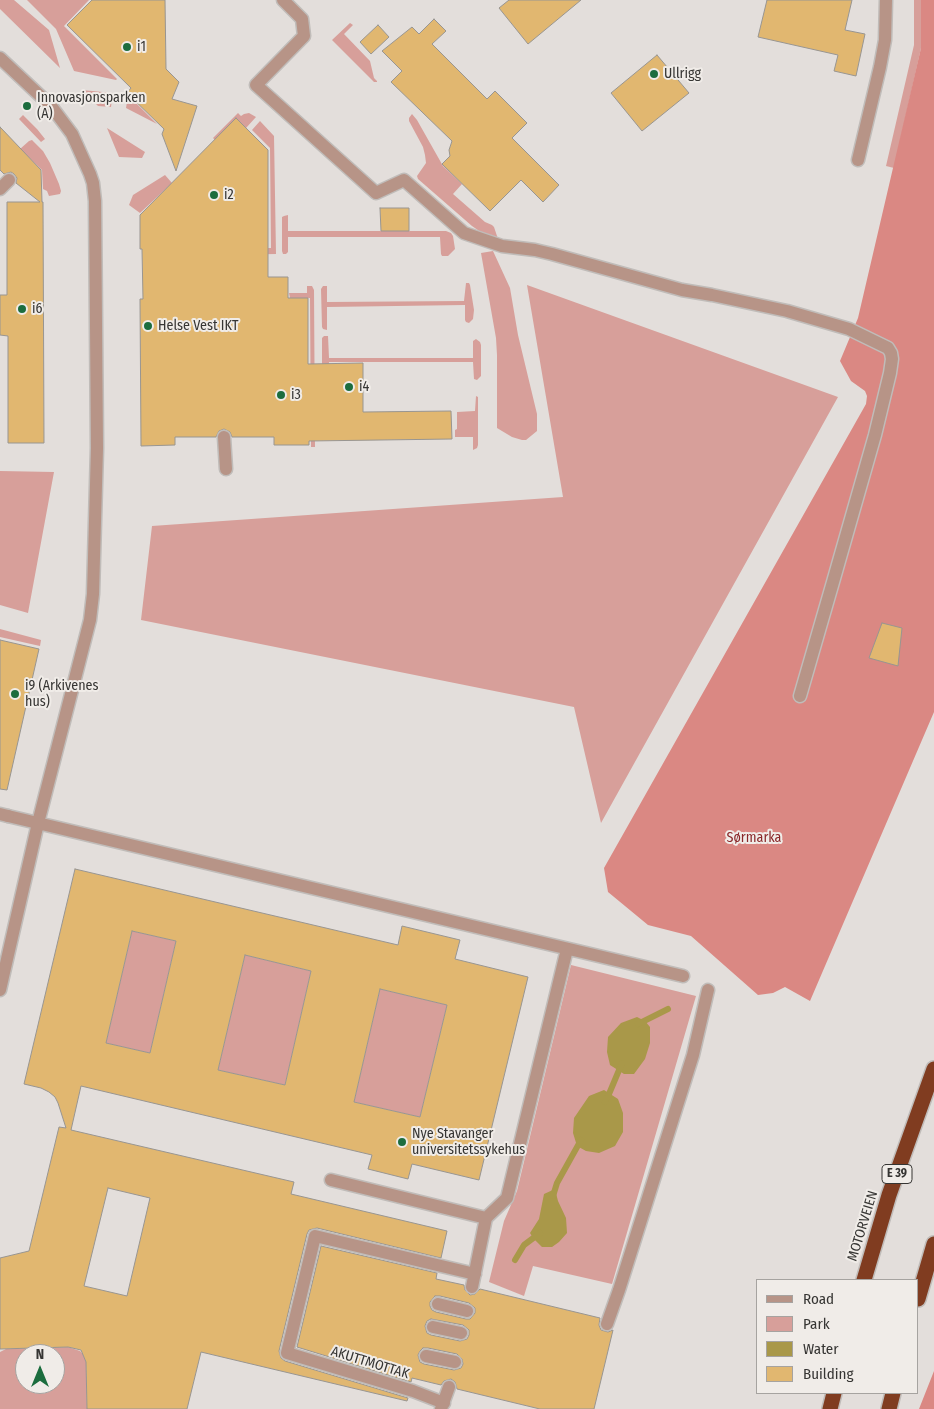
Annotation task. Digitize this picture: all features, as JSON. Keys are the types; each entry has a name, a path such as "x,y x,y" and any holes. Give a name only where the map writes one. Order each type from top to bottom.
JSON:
{"highway":[{"name":"MOTORVEIEN","path":"864,1279 889,1195 934,1069"},
{"path":"919,1296 934,1244"},
{"path":"830,1409 834,1394"},
{"path":"889,1409 893,1394"}],"lane":[{"path":"283,0 302,19 304,36 256,85 376,193 404,180 464,233 502,246 552,254 682,290 787,311 849,330 888,348 892,359 882,408 800,696"},
{"path":"858,160 884,49 886,0"},
{"path":"0,58 51,106 72,134 90,174 95,201 97,448 94,594 90,620 38,823 0,990"},
{"path":"224,437 226,469"},
{"path":"4,815 683,976"},
{"path":"472,1287 486,1218 507,1198 567,949"},
{"path":"607,1324 693,1055 708,990"},
{"path":"330,1180 486,1218"},
{"name":"AKUTTMOTTAK","path":"449,1387 442,1406 413,1391 287,1353 315,1236 475,1274"},
{"path":"438,1304 466,1311"},
{"path":"433,1327 461,1333"},
{"path":"426,1356 455,1362"}],"green space":[{"path":"0,0 14,0 49,30 60,68 0,9"},
{"path":"27,0 89,0 64,26 117,79 74,71 56,29"},
{"path":"914,0 921,0 921,48 894,168 886,166 914,45"},
{"name":"Sørmarka","path":"921,0 934,0 934,712 810,1001 785,987 773,993 758,995 691,936 648,925 608,892 604,868 866,404 867,396 865,391 851,381 840,361 858,318 921,48"},
{"path":"350,23 353,25 344,34 370,61 374,78 377,82 374,82 332,40"},
{"path":"82,90 113,93 111,107 98,106"},
{"path":"128,95 157,124 126,108"},
{"path":"238,113 241,116 249,113 256,117 246,128 236,119 215,140 213,138"},
{"path":"412,114 443,166 462,184 453,194 485,222 494,227 498,239 482,233 472,226 418,179 417,176 426,163 423,147 409,121"},
{"path":"23,115 45,139 41,142 19,119"},
{"path":"260,121 274,136 276,254 223,255 223,248 271,248 270,148 252,130"},
{"path":"107,128 145,152 142,158 119,157"},
{"path":"32,140 43,151 50,163 59,184 60,194 49,196 47,191 43,189 42,170 20,149"},
{"path":"165,175 172,183 140,213 129,205 133,195"},
{"path":"288,215 288,231 446,231 453,236 455,249 448,256 442,256 440,237 288,237 288,252 283,254 282,217"},
{"path":"493,251 510,288 518,335 537,414 537,431 526,440 512,437 497,428 496,338 481,253"},
{"path":"466,283 470,285 474,310 473,319 469,323 465,320 465,305 327,307 327,330 322,327 321,289 323,286 327,286 327,302 464,301"},
{"path":"527,285 838,397 601,823 574,707 141,620 152,526 563,497"},
{"path":"307,286 312,286 314,290 315,447 311,447 310,298 290,298 289,293 307,293"},
{"path":"328,336 329,358 473,358 473,341 476,339 481,345 481,376 477,380 474,379 473,362 329,362 328,385 322,381 322,338"},
{"path":"476,396 478,397 478,445 473,450 473,437 455,437 455,430 457,429 457,412 475,411"},
{"path":"0,471 54,472 28,613 0,605"},
{"path":"0,629 41,640 40,646 0,637"},
{"path":"132,931 176,941 150,1053 106,1043"},
{"path":"245,955 311,971 285,1085 218,1070"},
{"path":"571,965 696,996 612,1284 533,1266 524,1296 489,1282 504,1221 517,1191"},
{"path":"380,989 447,1005 420,1117 354,1102"},
{"path":"65,1347 80,1351 86,1362 87,1409 0,1409 0,1352 6,1349 15,1349 15,1394 65,1394"},
{"path":"934,1371 934,1409 919,1409"}],"water":[{"path":"637,1017 645,1021 650,1027 650,1043 645,1059 634,1074 624,1074 610,1065 607,1052 608,1037 621,1023"},
{"path":"604,1090 618,1099 623,1113 623,1132 615,1146 599,1153 586,1151 577,1146 573,1133 574,1118 589,1096"},
{"path":"555,1189 566,1218 567,1233 552,1247 542,1247 530,1233 539,1219 544,1194"}],"building":[{"name":"i1","path":"92,0 165,0 166,69 179,82 172,99 197,106 176,171 162,134 164,129 127,93 131,88 67,25"},
{"path":"509,0 581,0 528,44 499,8"},
{"path":"767,0 852,0 845,30 865,34 856,76 834,71 838,55 758,37"},
{"path":"434,19 446,31 432,44 487,99 495,91 527,123 512,138 559,185 543,202 521,180 490,211 442,164 450,156 449,150 452,141 391,82 402,71 382,51 412,27 419,34"},
{"path":"378,25 389,37 371,54 360,42"},
{"name":"Ullrigg","path":"657,55 689,93 642,131 611,93"},
{"path":"236,118 268,150 268,277 288,277 288,298 308,298 308,364 363,363 363,412 451,411 452,439 309,441 309,445 274,445 274,437 232,437 230,432 224,429 219,431 216,437 175,437 175,445 141,446 140,299 143,299 140,215"},
{"name":"i6","path":"0,127 41,170 43,202 44,443 8,443 8,336 0,335 0,295 7,295 7,202 40,202 16,183 17,178 14,174 11,172 4,174 0,170"},
{"path":"380,208 409,208 409,231 381,231"},
{"path":"882,623 902,628 898,666 869,658"},
{"name":"i9 (Arkivenes hus)","path":"0,640 39,649 7,790 0,789"},
{"name":"Nye Stavanger universitetssykehus","path":"75,869 398,945 402,926 460,940 455,959 528,977 479,1180 412,1164 408,1179 368,1169 372,1155 81,1086 71,1130 294,1182 291,1194 447,1231 441,1258 317,1228 309,1230 279,1351 281,1358 285,1361 408,1398 407,1401 201,1352 187,1409 87,1409 86,1362 81,1350 65,1347 65,1344 15,1344 15,1349 0,1349 0,1258 29,1251 59,1127 66,1128 55,1097 41,1088 24,1084","holes":["132,931 176,941 150,1053 106,1043","245,955 311,971 285,1085 218,1070","380,989 447,1005 420,1117 354,1102","108,1188 150,1198 127,1296 84,1286"]},
{"path":"321,1246 437,1273 436,1279 464,1285 465,1290 470,1295 475,1294 480,1289 600,1318 599,1325 601,1330 608,1332 613,1330 594,1409 540,1409 457,1389 455,1382 451,1379 444,1381 441,1385 412,1378 411,1382 297,1347","holes":["435,1296 469,1303 475,1308 475,1313 470,1319 466,1319 436,1312 430,1306 430,1302","431,1319 463,1325 469,1330 469,1335 467,1339 460,1341 431,1335 427,1333 425,1326 427,1321","423,1348 428,1348 457,1354 462,1359 463,1364 461,1368 454,1370 424,1364 420,1362 418,1355"]}],"waterway":[{"path":"638,1024 668,1009"},
{"path":"605,1102 622,1063"},
{"path":"553,1196 557,1183 581,1140"},
{"path":"515,1260 524,1245 540,1233"}],"place":[{"name":"i1","path":"127,47"},
{"name":"Ullrigg","path":"654,74"},
{"name":"Innovasjonsparken (A)","path":"27,106"},
{"name":"i2","path":"214,195"},
{"name":"i6","path":"22,309"},
{"name":"Helse Vest IKT","path":"148,326"},
{"name":"i4","path":"349,387"},
{"name":"i3","path":"281,395"},
{"name":"i9 (Arkivenes hus)","path":"15,694"},
{"name":"Nye Stavanger universitetssykehus","path":"402,1142"}]}
